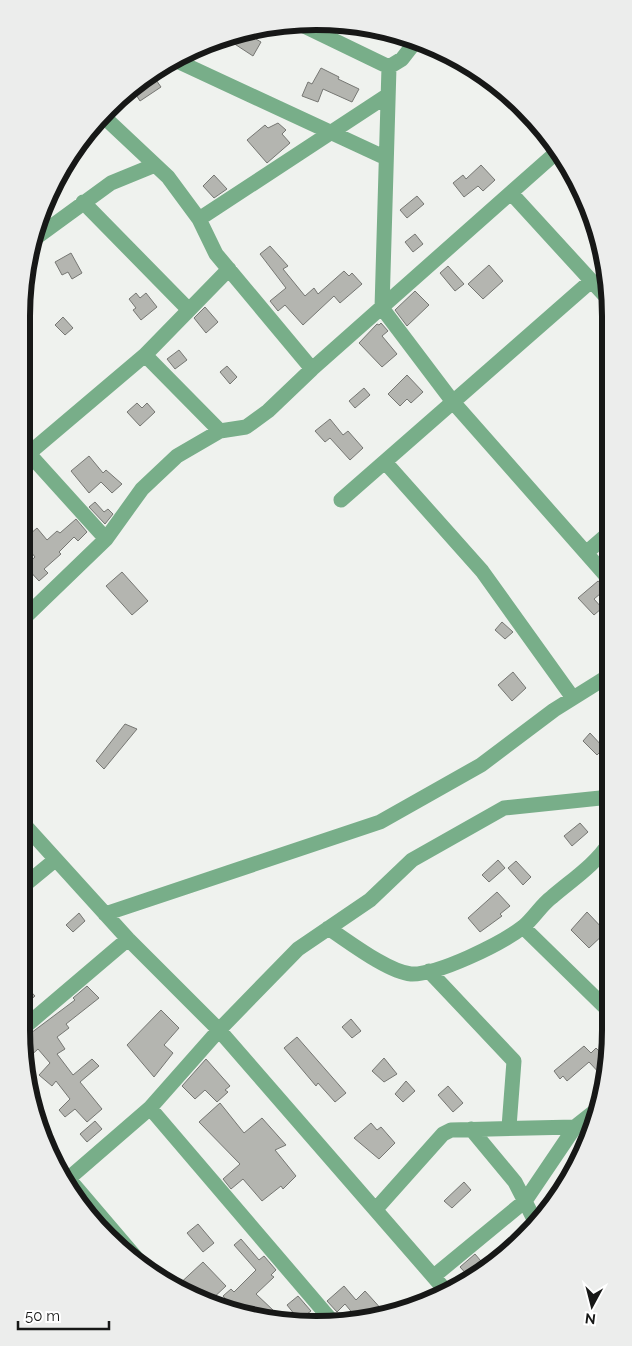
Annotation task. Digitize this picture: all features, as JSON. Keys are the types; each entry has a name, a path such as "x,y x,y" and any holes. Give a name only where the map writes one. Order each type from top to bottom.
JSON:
{"street":[{"path":"313,30 389,67"},
{"path":"389,67 402,59 412,47"},
{"path":"182,63 386,158"},
{"path":"389,67 382,308 453,402 602,571"},
{"path":"198,219 388,95"},
{"path":"108,120 168,178 198,219 216,254 312,369"},
{"path":"30,612 106,539 142,489 177,456 220,431 246,427 268,411 312,369 552,155"},
{"path":"43,233 111,183 155,165"},
{"path":"510,193 601,291"},
{"path":"83,202 189,310"},
{"path":"30,448 145,355 229,269"},
{"path":"341,500 592,281"},
{"path":"145,355 220,431"},
{"path":"30,459 106,539"},
{"path":"385,462 482,571 573,698"},
{"path":"586,553 602,539"},
{"path":"105,914 380,822 481,765 573,698 602,680"},
{"path":"70,1177 150,1108 219,1030 298,949 370,900 412,860 504,808 602,798"},
{"path":"30,831 128,939 219,1030 443,1287"},
{"path":"328,928 391,969 411,974 429,971 468,957 523,926 550,898 595,861 602,852"},
{"path":"30,881 55,860"},
{"path":"523,926 602,1004"},
{"path":"30,1022 128,939"},
{"path":"429,971 514,1061 509,1127"},
{"path":"150,1108 326,1315"},
{"path":"434,1276 525,1201 575,1126 589,1116"},
{"path":"376,1210 443,1134 451,1130 575,1126"},
{"path":"471,1129 514,1182 533,1217"},
{"path":"85,1199 113,1231"}],"building":[{"path":"253,37 261,42 253,56 233,43"},
{"path":"321,68 359,89 352,102 323,89 318,102 302,96 308,82 312,84"},
{"path":"155,79 161,87 140,101 136,94"},
{"path":"278,123 286,130 282,134 290,143 267,163 247,140 265,125 268,128"},
{"path":"481,165 495,180 483,191 478,186 464,197 453,183 463,175 466,179"},
{"path":"214,175 227,189 214,198 203,186"},
{"path":"417,196 424,204 407,218 400,210"},
{"path":"415,234 423,244 413,252 405,242"},
{"path":"270,246 288,266 283,269 305,296 314,288 318,294 344,271 349,276 352,273 362,284 340,303 334,296 303,325 285,305 278,311 270,301 286,288 260,254"},
{"path":"71,253 82,273 72,279 68,272 62,275 55,262"},
{"path":"489,265 503,281 483,299 468,284"},
{"path":"448,266 464,284 455,291 440,273"},
{"path":"415,291 429,305 407,326 395,310"},
{"path":"136,293 140,298 146,293 157,307 141,320 133,310 136,308 129,299"},
{"path":"205,307 218,322 206,333 194,318"},
{"path":"63,317 73,328 65,335 55,325"},
{"path":"381,323 388,331 382,336 397,354 382,367 359,343 377,324"},
{"path":"179,350 187,360 175,369 167,359"},
{"path":"227,366 237,377 230,384 220,372"},
{"path":"407,375 423,392 411,403 407,399 400,406 388,394"},
{"path":"364,388 370,395 355,408 349,401"},
{"path":"137,403 142,408 147,403 155,412 140,426 127,412"},
{"path":"330,419 343,435 348,431 363,448 350,460 330,438 325,442 315,431"},
{"path":"89,456 103,473 106,470 122,484 112,493 101,482 89,493 71,471"},
{"path":"95,502 104,512 108,509 113,514 105,524 89,507"},
{"path":"76,519 87,532 78,541 74,537 59,552 61,554 44,569 48,573 39,581 30,571 30,562 35,557 30,551 30,534 37,528 47,540 57,531 60,533"},
{"path":"122,572 148,601 132,615 106,586"},
{"path":"598,581 602,584 602,592 594,599 602,608 594,615 578,598"},
{"path":"502,622 513,632 505,639 495,630"},
{"path":"513,672 526,688 512,701 498,685"},
{"path":"125,724 137,729 104,769 96,761"},
{"path":"590,733 602,746 602,750 597,755 583,741"},
{"path":"580,823 588,832 572,846 564,836"},
{"path":"498,860 505,868 489,882 482,875"},
{"path":"516,861 531,877 523,885 508,868"},
{"path":"497,892 510,906 500,914 502,916 480,932 468,918"},
{"path":"587,912 602,928 602,936 589,948 571,930"},
{"path":"79,913 85,921 73,932 66,925"},
{"path":"87,986 99,998 66,1024 69,1028 57,1037 65,1049 57,1054 73,1075 92,1059 99,1066 80,1082 102,1109 87,1122 75,1109 65,1117 59,1110 70,1099 56,1081 52,1086 39,1075 50,1063 38,1049 31,1055 30,1034 75,1000 73,998"},
{"path":"30,991 35,996 30,1000"},
{"path":"161,1010 179,1028 164,1045 173,1053 154,1077 127,1045"},
{"path":"351,1019 361,1031 352,1038 342,1027"},
{"path":"297,1037 346,1093 335,1102 318,1083 316,1086 284,1048"},
{"path":"584,1046 591,1053 596,1048 601,1053 599,1073 589,1062 567,1081 563,1076 560,1079 554,1071"},
{"path":"384,1058 397,1074 384,1082 372,1071"},
{"path":"206,1059 230,1086 225,1090 228,1092 217,1102 205,1090 195,1099 182,1086"},
{"path":"406,1081 415,1091 403,1102 395,1094"},
{"path":"448,1086 463,1103 453,1112 438,1095"},
{"path":"220,1103 244,1133 262,1118 286,1145 275,1150 296,1176 283,1189 281,1186 262,1201 243,1179 231,1189 223,1179 240,1164 199,1122"},
{"path":"95,1121 102,1129 87,1142 80,1134"},
{"path":"371,1123 377,1130 381,1127 395,1143 379,1159 354,1138"},
{"path":"464,1182 471,1190 452,1208 444,1201"},
{"path":"198,1224 214,1243 203,1252 187,1233"},
{"path":"241,1239 259,1260 264,1256 276,1270 271,1275 274,1277 256,1294 274,1311 272,1313 228,1302 223,1296 231,1289 234,1292 256,1270 234,1245"},
{"path":"475,1254 482,1263 466,1274 460,1267"},
{"path":"203,1262 226,1286 214,1297 181,1282"},
{"path":"344,1286 356,1300 365,1291 381,1309 353,1314 345,1304 337,1312 327,1301"},
{"path":"298,1296 311,1311 305,1315 295,1315 287,1305"}]}
